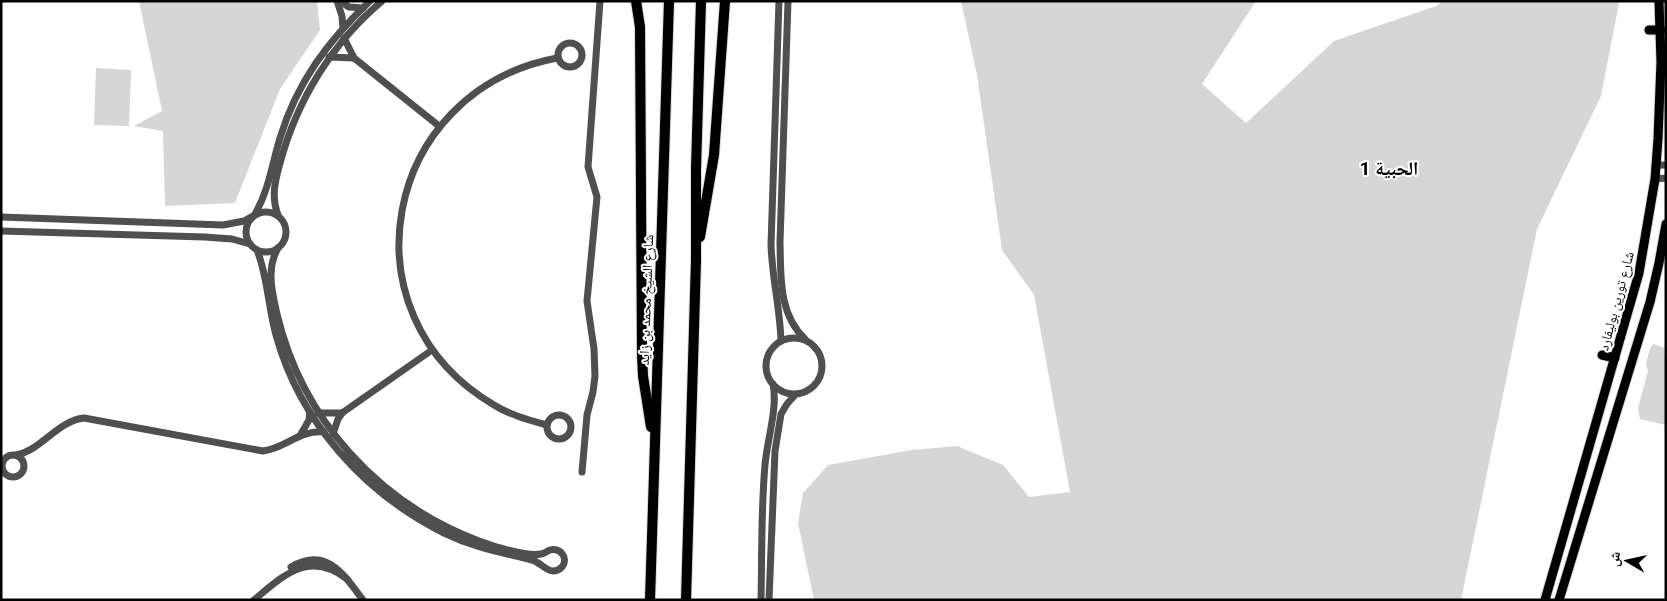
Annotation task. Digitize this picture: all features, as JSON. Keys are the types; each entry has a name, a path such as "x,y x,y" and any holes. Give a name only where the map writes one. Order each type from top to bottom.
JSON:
{"highway":[{"path":"636,1 640,27 642,365 655,448"},
{"name":"شارع الشيخ محمد بن زايد","path":"650,600 669,1"},
{"path":"686,600 696,260 700,1"},
{"path":"696,260 713,167 724,1"}],"main road":[{"name":"شارع تورين بوليفارد","path":"1545,600 1640,273 1655,179 1661,165 1661,30 1659,1"},
{"path":"1649,30 1661,30"},
{"path":"1559,600 1652,296 1666,224"},
{"path":"1602,355 1615,358"},
{"path":"1562,545 1566,544 1569,546 1572,556"}],"street":[{"path":"338,1 349,7 363,8"},
{"path":"338,1 343,28"},
{"path":"250,244 246,229 266,192 280,137 292,105 309,72 322,53 343,28 370,1"},
{"path":"257,250 264,271 270,311 277,337 293,380 310,412 348,462 370,484 406,512 426,524 460,540 490,551 534,561 553,571 562,568 564,558 558,550 554,549 536,554 502,548 468,537 422,513 369,474 333,434 318,413 296,371 280,326 270,275 272,261 278,248 285,240 287,233 285,224 278,215 274,201 274,187 285,143 315,78 329,57 344,38 382,1"},
{"path":"582,472 587,415 595,376 594,349 587,302 597,197 588,167 600,1"},
{"path":"779,1 771,245 781,341"},
{"path":"788,1 780,277 790,321 820,353 822,370 816,384 810,390 795,394 779,390 773,384 766,369 766,360 774,346 781,341 795,337 805,339"},
{"path":"344,38 354,58 439,126"},
{"path":"329,57 354,58"},
{"path":"547,425 520,418 494,406 450,372 432,350 416,320 404,288 399,254 400,220 407,186 420,155 439,126 464,101 496,78 518,68 557,58"},
{"path":"1655,179 1666,178"},
{"path":"1,217 223,225 234,224 267,211 278,215"},
{"path":"1,231 205,237 232,239 250,244 257,250 268,252 278,248"},
{"path":"333,434 342,413 432,350"},
{"path":"761,600 764,476 774,406 773,384"},
{"path":"769,600 775,445 781,414 795,394"},
{"path":"301,434 310,412"},
{"path":"318,413 342,413"},
{"path":"32,450 22,474 16,477 6,474 2,468 8,456 32,450 68,422 84,418 263,451 274,450 301,434 316,431 324,432"},
{"path":"8,456 21,458 24,467"},
{"path":"254,600 282,576 298,568 315,566 332,570 347,579 363,600"}],"shaded area":[{"path":"139,1 317,1 320,30 280,89 235,203 165,206 163,131 134,126 162,111"},
{"path":"961,1 1256,1 1202,84 1246,123 1334,41 1436,6 1443,1 1618,1 1601,96 1537,229 1461,600 814,600 798,523 803,493 828,465 912,450 957,446 1003,465 1029,497 1070,492 1034,295 1002,250 977,75"},
{"path":"96,68 131,70 129,126 94,125"},
{"path":"1654,344 1665,348 1664,354 1666,354 1666,425 1640,419 1638,408 1648,371 1646,363 1650,348"}],"district":[{"name":"الحبية 1","path":"1389,168"}]}
